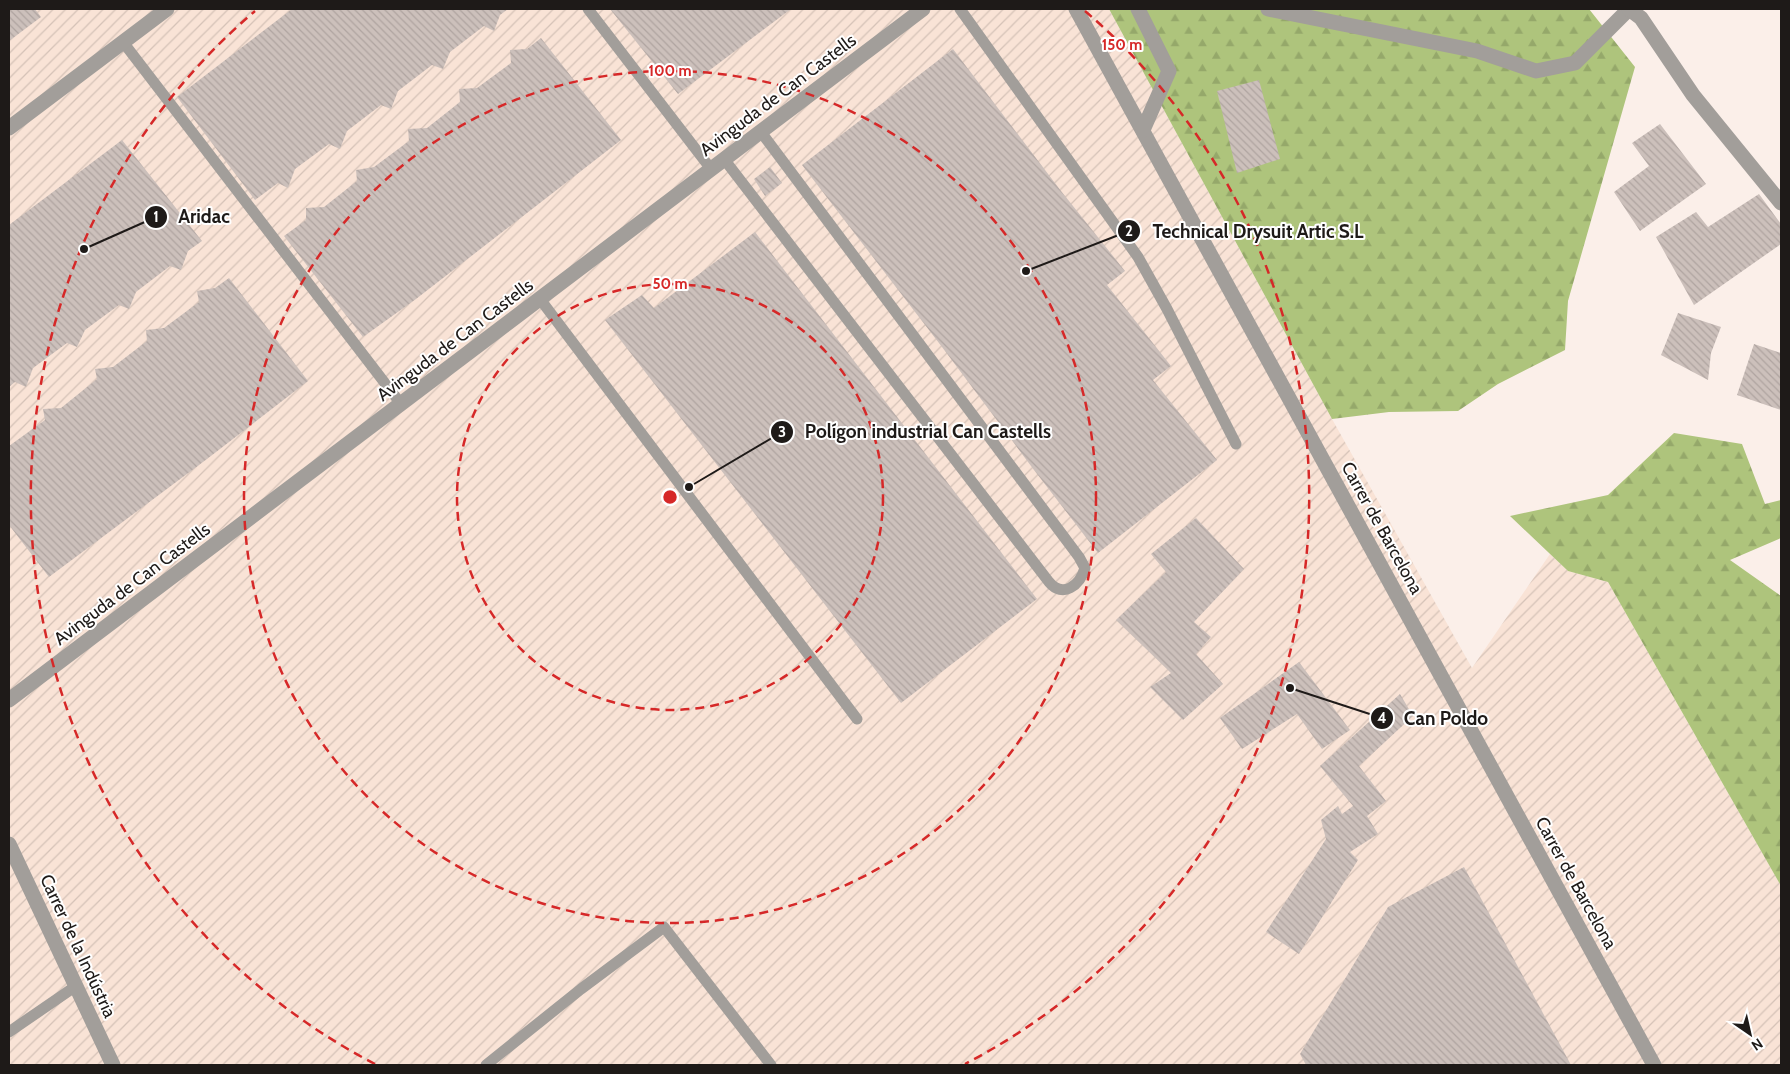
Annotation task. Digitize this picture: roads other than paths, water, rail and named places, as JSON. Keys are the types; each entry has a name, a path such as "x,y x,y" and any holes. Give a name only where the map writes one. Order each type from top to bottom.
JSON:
{"street":[{"path":"9,128 167,9"},
{"name":"Avinguda de Can Castells","path":"9,700 923,9"},
{"name":"Carrer de Barcelona","path":"1076,9 1654,1065"},
{"path":"1138,9 1169,71 1143,130"},
{"path":"1268,9 1477,51 1536,71 1575,63 1629,9 1641,18 1693,95 1781,204"},
{"name":"Carrer de la Indústria","path":"9,844 113,1065"}],"lane":[{"path":"588,9 711,169"},
{"path":"960,9 1138,258 1168,310 1236,444"},
{"path":"123,42 401,404"},
{"path":"724,159 1048,582 1053,587 1062,590 1080,581 1084,568 1079,557 761,132"},
{"path":"540,299 857,718"},
{"path":"486,1065 581,989 664,927 771,1065"},
{"path":"9,1032 76,986"}],"place":[{"name":"Aridac","path":"84,249"},
{"name":"Technical Drysuit Artic S.L","path":"1026,271"},
{"name":"Polígon industrial Can Castells","path":"689,487"},
{"name":"Can Poldo","path":"1290,688"}]}
